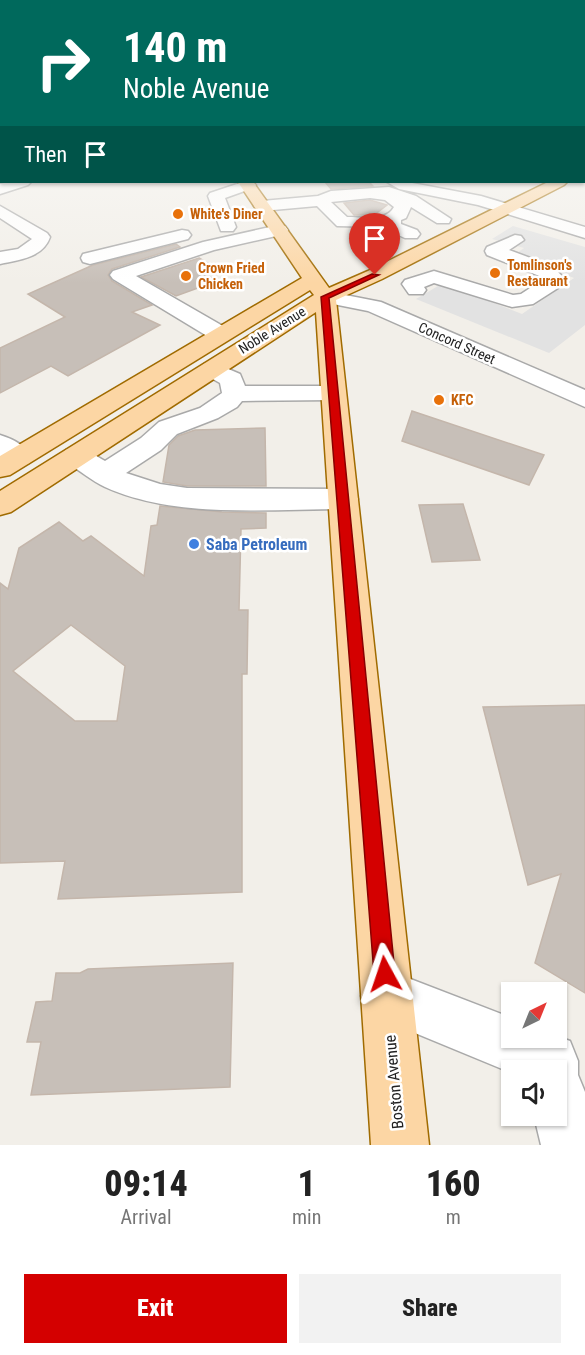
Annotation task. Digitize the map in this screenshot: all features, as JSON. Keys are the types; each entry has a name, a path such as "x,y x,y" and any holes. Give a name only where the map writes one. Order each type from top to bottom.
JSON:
{"main road":[{"path":"247,183 321,283"},
{"name":"Noble Avenue","path":"6,456 220,334 321,283 375,275 504,201 556,183"},
{"path":"389,244 481,201"},
{"name":"Noble Avenue","path":"0,505 212,369 321,283"},
{"name":"Boston Avenue","path":"321,283 343,499 400,1145"}],"street":[{"path":"0,189 20,183"},
{"path":"228,227 216,196 247,183"},
{"path":"397,183 481,201 504,201 585,233"},
{"path":"262,206 389,192 410,199 423,209 443,219"},
{"path":"324,199 389,196 403,206 400,214 392,218 392,223"},
{"path":"324,199 343,222 392,223 423,209"},
{"path":"0,211 41,237 39,243 24,253 0,258"},
{"path":"392,223 411,234"},
{"path":"90,258 139,244 228,227 276,225"},
{"path":"220,334 120,275 276,225"},
{"path":"416,290 412,284 434,277 497,298 512,301 526,300 551,284 552,276 545,270 494,251 515,240"},
{"name":"Concord Street","path":"321,283 585,399"},
{"path":"212,369 231,379 235,394"},
{"path":"105,474 151,444 168,428 210,413 228,402 235,394 333,393"},
{"path":"76,456 105,474 159,494 187,498 343,499"},
{"path":"387,996 547,1060"},
{"path":"565,1126 570,1145"}],"shaded area":[{"path":"513,226 585,247 585,325 549,353 416,299 443,283 522,314 574,278 514,255 524,248 492,239"}],"building":[{"path":"326,183 370,183 373,186 331,189"},
{"path":"370,200 387,205 374,215 354,215 344,203"},
{"path":"176,244 180,247 112,269 108,275 112,281 152,305 132,312 160,325 68,376 51,366 0,393 0,348 65,317 28,294 93,265"},
{"name":"Crown Fried Chicken","path":"199,258 211,265 197,269 217,281 176,296 141,277"},
{"path":"412,411 544,455 529,485 402,441"},
{"path":"265,428 266,486 187,486 163,482 169,445 178,436 195,430"},
{"path":"463,504 480,560 432,562 419,505"},
{"path":"160,506 222,512 266,513 266,528 241,529 239,610 248,610 247,674 242,674 242,892 58,899 65,861 0,863 0,583 8,589 19,548 59,522 83,541 91,536 144,576 151,526 157,525","holes":["71,625 125,666 117,721 75,721 13,671"]},
{"path":"585,705 585,993 535,963 561,874 528,885 483,707"},
{"path":"233,963 230,1087 31,1095 41,1042 27,1042 36,1002 52,1001 56,973 80,973 88,969"}],"place":[{"name":"White's Diner","path":"178,214"},
{"name":"Tomlinson's Restaurant","path":"495,273"},
{"name":"Crown Fried Chicken","path":"186,276"},
{"name":"KFC","path":"439,400"},
{"name":"Saba Petroleum","path":"194,544"}],"route":[{"path":"375,275 325,297 385,974"}]}
